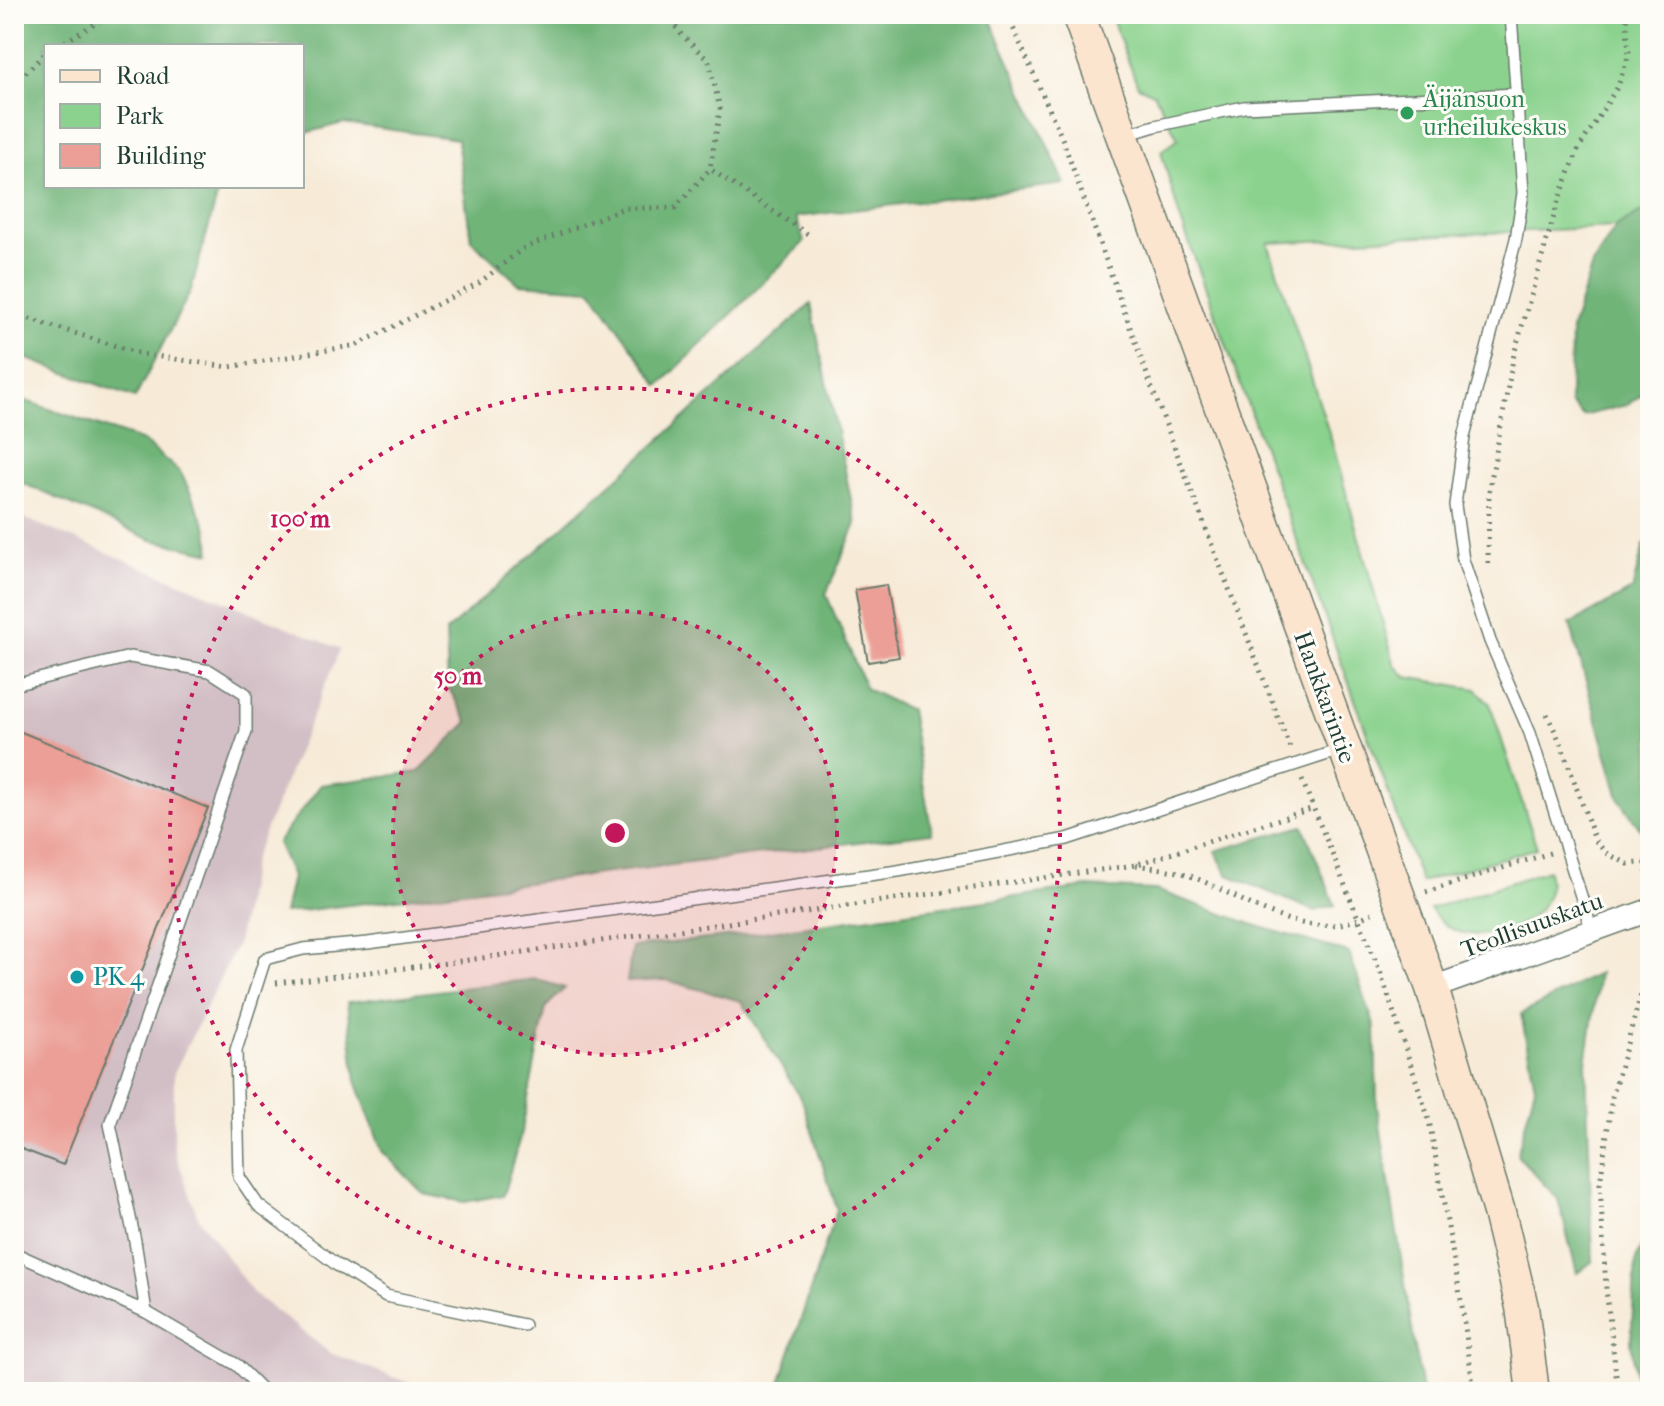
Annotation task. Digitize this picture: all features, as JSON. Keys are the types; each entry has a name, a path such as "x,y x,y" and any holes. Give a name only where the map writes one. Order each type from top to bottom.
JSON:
{"main road":[{"name":"Hankkarintie","path":"1078,14 1432,988 1502,1225 1522,1307 1533,1392"}],"street":[{"name":"Teollisuuskatu","path":"1432,988 1650,910"}],"lane":[{"path":"1511,14 1523,193 1516,239 1464,437 1455,505 1463,560 1490,641 1530,733 1592,931"},
{"path":"1122,137 1155,126 1244,107 1517,94"},
{"path":"14,685 130,657 210,671 246,694 246,731 110,1124 135,1241 146,1312"},
{"path":"524,1325 386,1296 337,1265 258,1205 239,1177 236,1050 265,959 303,949 898,871 1067,839 1344,748"},
{"path":"14,1253 146,1312 237,1365 264,1392"}],"path":[{"path":"61,44 111,14"},
{"path":"14,314 141,354 229,367 357,345 479,283 522,249 624,208 675,208 710,169 720,109 709,61 681,34 666,14"},
{"path":"1007,14 1062,138 1153,391 1381,974 1429,1120 1474,1392"},
{"path":"1492,574 1487,559 1489,491 1514,354 1558,202 1579,148 1618,86 1629,54 1626,14"},
{"path":"14,84 44,55"},
{"path":"710,169 809,235"},
{"path":"1543,707 1561,744 1595,840 1606,853 1628,864 1648,863 1650,910 1647,973 1612,1097 1600,1184 1606,1289 1618,1392"},
{"path":"254,986 447,963 1135,865 1314,808"},
{"path":"1135,865 1184,874 1289,921 1325,927 1360,920 1399,900 1595,840"}],"shaded area":[{"path":"14,514 340,649 253,860 237,944 174,1073 174,1149 198,1217 253,1293 330,1353 433,1392 14,1392"}],"green space":[{"path":"14,14 988,14 1065,184 796,217 804,242 659,386 591,289 519,284 471,240 457,139 343,123 304,133 304,44 44,44 44,188 219,188 191,290 135,398 14,354"},
{"name":"Äijänsuon urheilukeskus","path":"1110,14 1650,14 1650,207 1616,227 1268,243 1331,439 1395,666 1407,677 1476,689 1490,704 1537,848 1421,882 1179,215 1161,151 1178,139 1154,93 1138,86"},
{"path":"1650,207 1650,389 1626,405 1583,416 1570,403 1571,329 1592,265 1616,227"},
{"path":"811,304 856,524 826,594 866,689 910,710 932,833 284,913 292,876 277,843 321,785 418,772 468,722 448,687 446,632"},
{"path":"14,397 143,441 181,473 207,528 211,553 152,540 14,482"},
{"path":"1650,542 1650,837 1645,836 1619,798 1570,624 1632,590 1644,545"},
{"path":"1303,826 1335,905 1314,911 1228,875 1215,851"},
{"path":"1548,870 1550,882 1545,901 1538,911 1517,926 1491,933 1465,933 1447,926 1430,909"},
{"path":"1087,887 1156,890 1251,924 1349,953 1375,1027 1377,1106 1422,1392 777,1392 837,1209 802,1100 741,1001 666,980 627,982 632,947 735,936"},
{"path":"1599,973 1586,1063 1593,1261 1577,1273 1558,1199 1517,1155 1535,1086 1521,1014"},
{"path":"535,979 565,988 546,1007 521,1134 503,1195 465,1202 424,1194 382,1151 356,1081 347,1002"},
{"path":"1650,1231 1650,1392 1638,1392 1631,1341 1636,1259"}],"building":[{"path":"886,585 899,657 868,662 855,590"},
{"name":"PK 4","path":"14,729 208,808 63,1165 14,1146"}],"place":[{"name":"Äijänsuon urheilukeskus","path":"1407,113"},
{"name":"PK 4","path":"77,977"}]}
